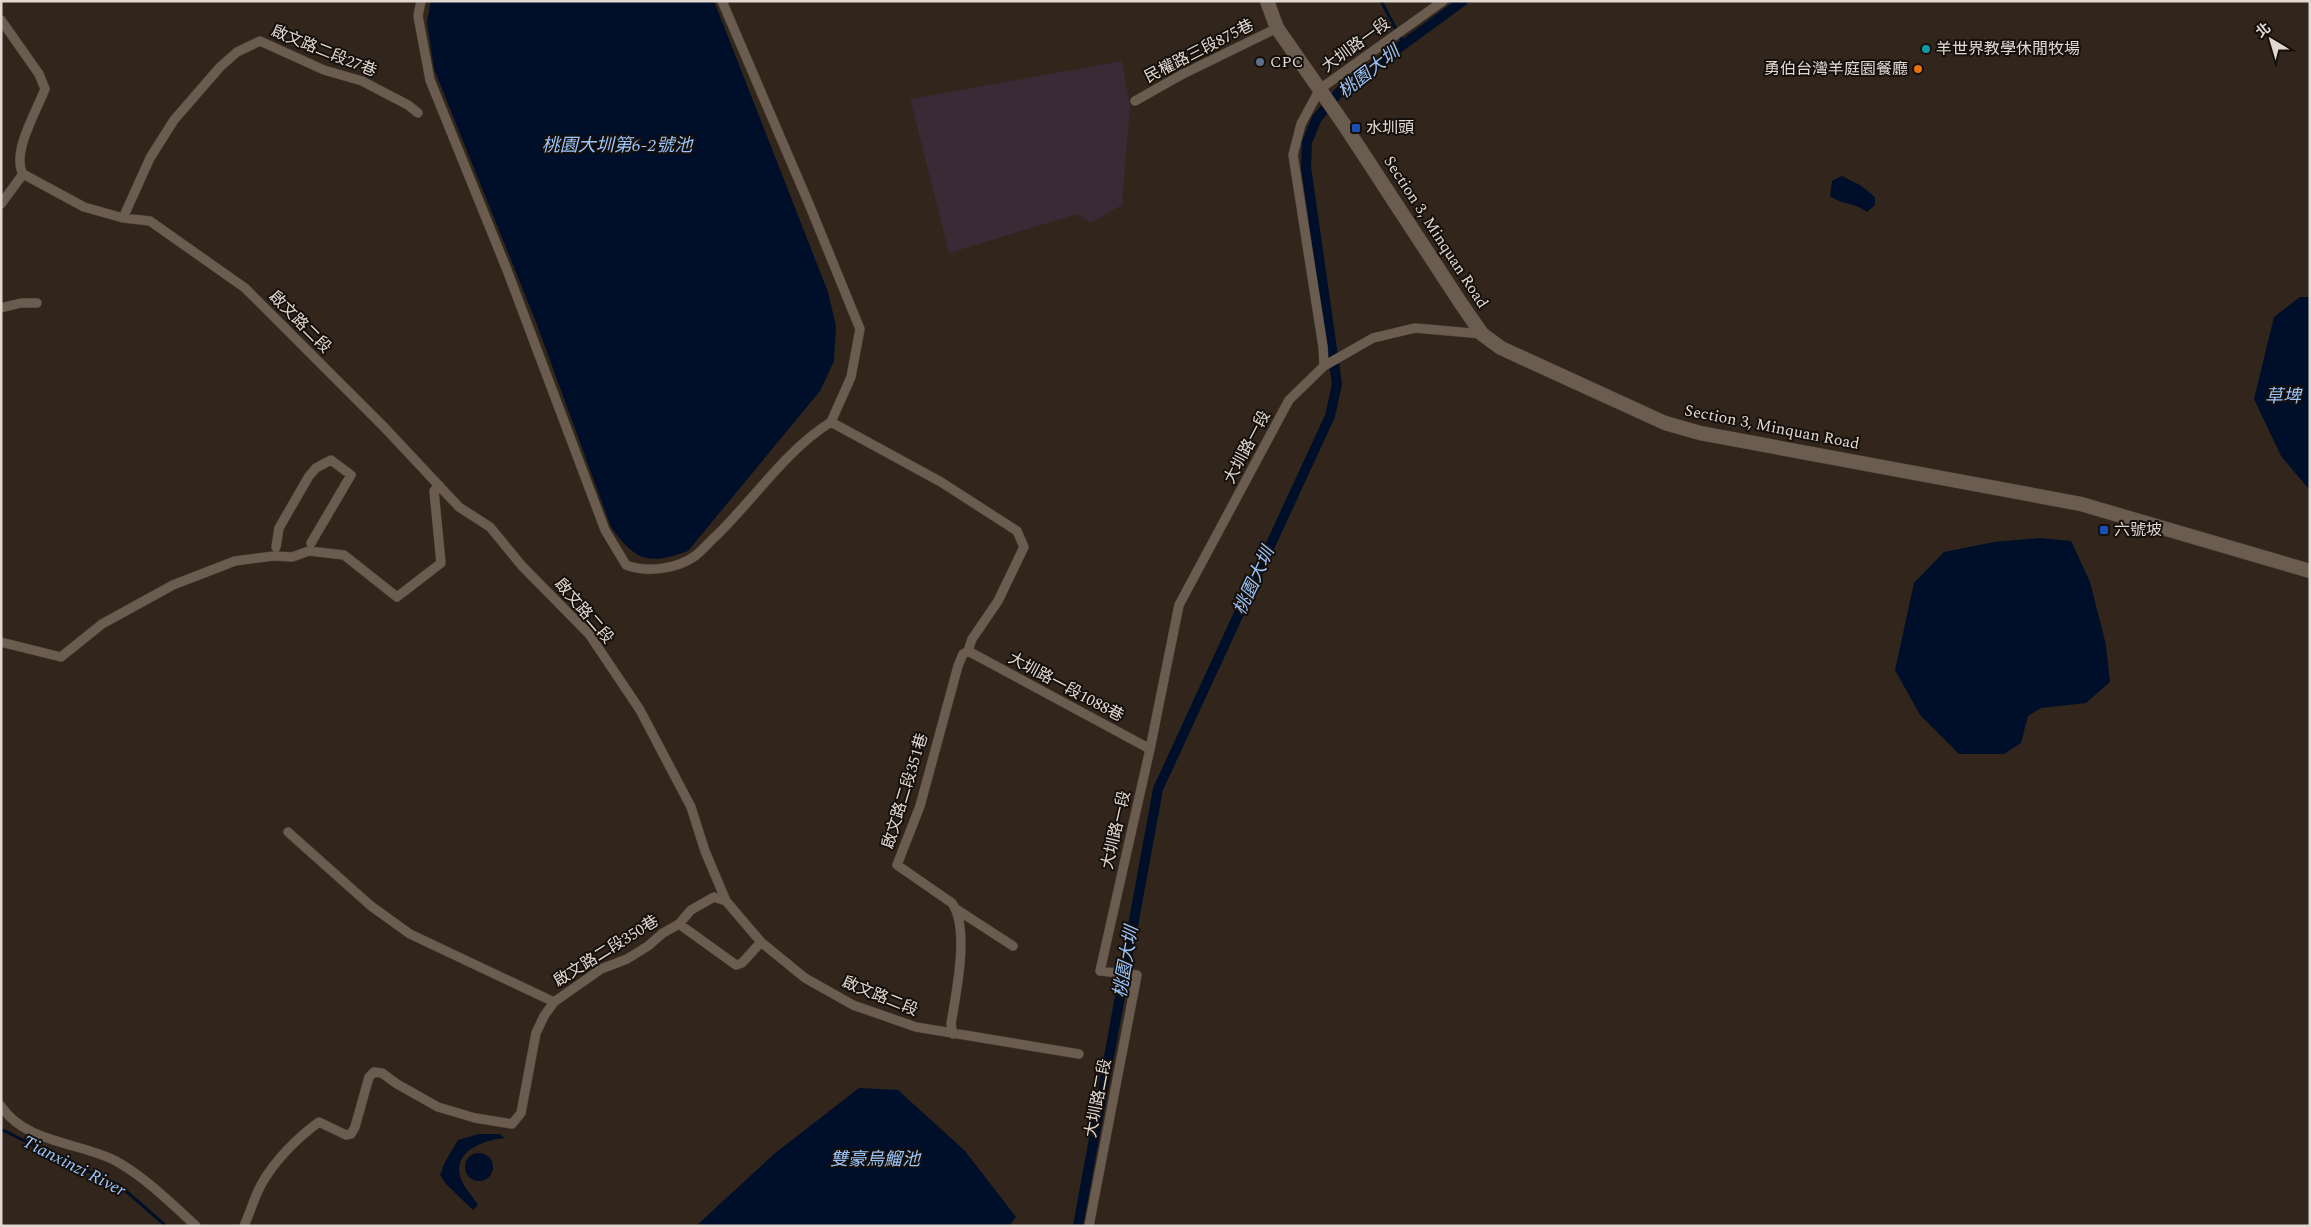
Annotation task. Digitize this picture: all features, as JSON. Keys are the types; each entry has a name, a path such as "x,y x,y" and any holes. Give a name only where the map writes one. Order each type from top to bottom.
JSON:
{"street":[{"path":"420,1 418,16 430,80 514,288 605,530 626,565 639,570 670,567 695,556 731,521 809,436 831,422 851,377 860,329 810,204 722,1"},
{"name":"Section 3, Minquan Road","path":"1267,1 1277,28 1320,89 1482,334 1501,348 1665,424 1700,433 2081,504 2310,571"},
{"name":"大圳路一段","path":"1137,975 1100,971 1150,749 1179,606 1289,400 1326,365 1294,155 1301,124 1320,89 1442,1"},
{"path":"1,20 39,74 46,89 19,153 20,168 24,174 1,204"},
{"name":"民權路三段875巷","path":"1134,101 1181,75 1277,28"},
{"name":"啟文路二段27巷","path":"123,218 150,158 174,120 220,67 237,52 260,41 324,70 362,80 408,105 418,113"},
{"name":"啟文路二段","path":"24,174 84,207 123,218 150,221 245,288 384,427 459,507 490,527 522,566 589,634 640,710 691,807 705,851 726,901 760,942 805,978 853,1004 916,1027 1080,1054"},
{"path":"1,308 37,303"},
{"path":"1326,365 1373,338 1415,328 1482,334"},
{"path":"831,422 941,482 1017,531 1024,547 998,600 972,639 968,651"},
{"path":"276,547 279,528 309,476 316,468 331,460 351,475 311,543"},
{"path":"1,642 60,657 102,624 173,586 235,561 274,556 292,557 309,551 344,555 397,597 441,563 434,491 439,485"},
{"name":"大圳路一段1088巷","path":"968,651 1150,749"},
{"name":"啟文路二段351巷","path":"956,909 952,903 897,865 920,806 958,666 962,654 968,651"},
{"path":"288,832 371,906 410,934 554,1002"},
{"name":"啟文路二段350巷","path":"244,1226 261,1185 277,1162 302,1135 319,1122 346,1135 351,1134 355,1127 369,1077 374,1072 382,1072 397,1084 438,1107 475,1118 512,1124 521,1113 536,1033 544,1016 554,1002 601,969 628,959 663,933 679,924 691,910 714,897 726,901"},
{"path":"956,909 1013,946"},
{"path":"953,1034 951,1024 960,944 960,927 956,909"},
{"path":"679,924 736,965 742,963 760,942"},
{"name":"大圳路二段","path":"1089,1226 1137,975"},
{"path":"1,1106 6,1114 27,1130 114,1160 133,1172 196,1226"}],"shaded area":[{"path":"1122,61 1130,107 1122,205 1090,223 1077,214 949,253 910,99"}],"water":[{"name":"桃園大圳第6-2號池","path":"431,1 714,1 828,292 836,326 834,361 820,391 688,551 663,558 653,559 644,557 636,554 628,547 611,527 536,322 434,69 427,22"},
{"path":"1842,176 1860,185 1875,197 1875,205 1867,212 1857,206 1830,196 1832,181"},
{"name":"草埤","path":"2300,297 2310,297 2310,488 2281,456 2254,399 2274,317"},
{"path":"2040,538 2071,541 2090,582 2106,645 2110,682 2086,703 2041,708 2028,716 2021,743 2004,754 1959,754 1920,715 1895,670 1914,583 1944,552 1994,542"},
{"name":"雙豪烏鰡池","path":"859,1088 898,1090 965,1151 1016,1217 1009,1226 696,1226 774,1154"},
{"path":"479,1134 499,1134 505,1138 479,1144 465,1154 461,1161 459,1169 461,1179 478,1205 473,1210 446,1184 440,1175 458,1140"},
{"path":"479,1153 489,1157 493,1167 489,1177 479,1181 469,1177 465,1167 469,1157"}],"waterway":[{"path":"1381,1 1404,44"},
{"name":"桃園大圳","path":"1078,1226 1158,789 1330,416 1337,384 1306,167 1307,142 1317,118 1341,90 1463,1"},
{"name":"Tianxinzi River","path":"1,1129 50,1154 119,1185 166,1226"}],"place":[{"name":"羊世界教學休閒牧場","path":"1926,49"},
{"name":"CPC","path":"1260,62"},
{"name":"勇伯台灣羊庭園餐廳","path":"1918,69"},
{"name":"水圳頭","path":"1356,128"},
{"name":"六號坡","path":"2104,530"}]}
